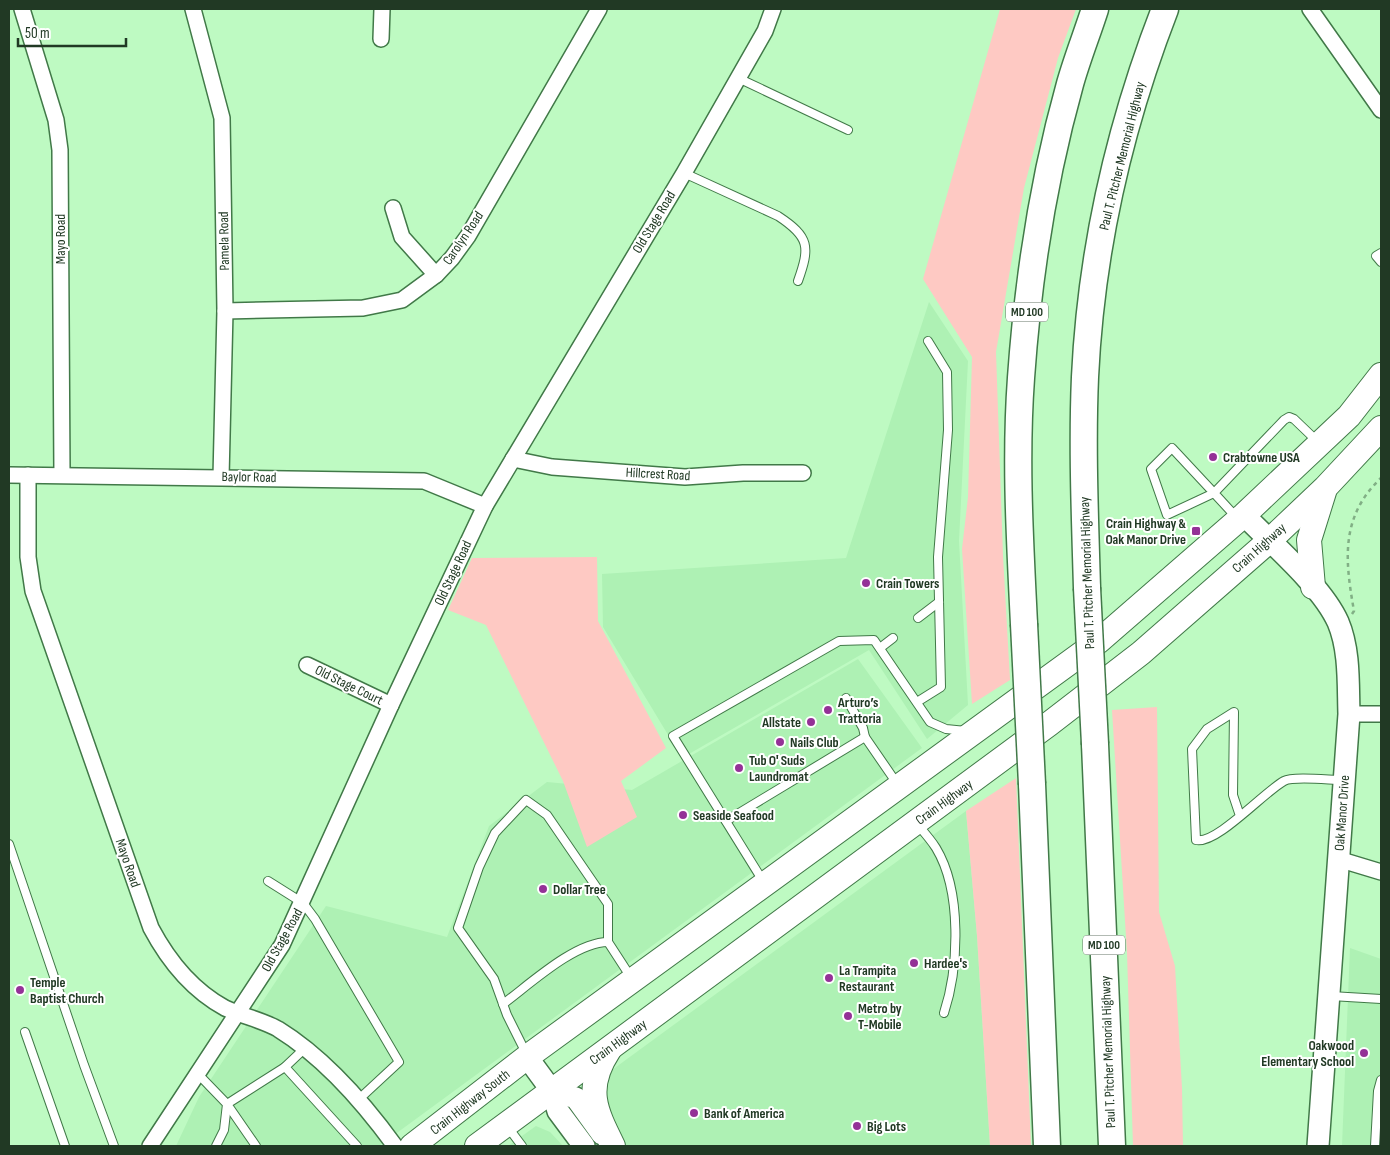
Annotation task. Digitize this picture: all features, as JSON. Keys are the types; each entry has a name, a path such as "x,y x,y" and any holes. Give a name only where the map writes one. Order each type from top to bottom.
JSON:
{"highway":[{"name":"MD 100","path":"1047,1146 1018,487 1021,379 1031,273 1048,173 1070,83 1095,9"},
{"name":"Paul T. Pitcher Memorial Highway","path":"1112,1146 1087,588 1084,483 1085,376 1094,286 1110,193 1132,103 1165,9"}],"main road":[{"path":"527,1057 1099,641 1241,518 1320,444 1349,416 1381,375"},
{"name":"Crain Highway","path":"478,1145 1142,653 1269,541 1325,488 1381,428"},
{"path":"1313,587 1309,540 1315,518 1324,497 1325,488"},
{"path":"612,1046 602,1062 596,1080 595,1098 596,1112 612,1146"},
{"name":"Crain Highway South","path":"412,1146 527,1057"}],"street":[{"name":"Mayo Road","path":"22,9 56,120 60,150 62,475"},
{"name":"Pamela Road","path":"193,9 222,118 225,311 221,477"},
{"path":"381,39 382,9"},
{"name":"Carolyn Road","path":"225,311 363,308 384,305 402,300 436,275 468,236 599,9"},
{"name":"Old Stage Road","path":"150,1146 282,944 303,903 391,705 485,506 684,173 765,31 773,9"},
{"path":"1310,9 1381,110"},
{"path":"393,208 402,237 436,275"},
{"name":"Hillcrest Road","path":"513,459 552,467 685,478 743,473 803,473"},
{"name":"Baylor Road","path":"9,475 424,481 485,506"},
{"name":"Mayo Road","path":"28,476 28,556 33,591 151,928 163,950 185,976 203,993 238,1014 277,1028 339,1078 396,1146"},
{"name":"Oak Manor Drive","path":"1241,518 1269,541 1313,587 1338,622 1345,649 1349,714 1318,1146"},
{"name":"Old Stage Court","path":"307,665 391,705"},
{"path":"1349,714 1381,714"},
{"path":"1338,859 1381,872"},
{"path":"527,1057 552,1090 558,1111 577,1143"},
{"path":"552,1090 576,1098 612,1146"}],"lane":[{"path":"738,78 848,130"},
{"path":"684,173 778,216 792,225 801,235 807,247 807,257 798,281"},
{"path":"1381,253 1376,256 1381,262"},
{"path":"917,702 941,687 938,557 948,430 947,372 928,341"},
{"path":"1241,518 1214,492 1172,448 1151,469 1167,516 1214,492 1290,417 1320,444"},
{"path":"918,618 939,602"},
{"path":"880,648 893,638"},
{"path":"765,885 673,736 839,641 874,640 930,722 946,730 976,732"},
{"path":"846,698 865,737 900,787"},
{"path":"1240,816 1233,795 1234,712 1207,729 1192,749 1196,840 1201,842 1210,840 1286,780 1344,780"},
{"path":"726,822 865,737"},
{"path":"527,1057 494,980 458,928 479,867 495,833 526,800 547,814 608,904 608,942 633,980"},
{"path":"916,822 936,849 947,875 955,915 952,988 944,1012"},
{"path":"9,844 112,1145"},
{"path":"268,881 303,903 359,991 398,1062 358,1100"},
{"path":"503,1004 572,954 596,942 608,942"},
{"path":"1328,996 1381,999"},
{"path":"25,1032 65,1146"},
{"path":"227,1104 285,1067 304,1049"},
{"path":"285,1067 357,1146"},
{"path":"198,1074 227,1104 256,1146"},
{"path":"1375,1146 1378,1091 1381,1080"},
{"path":"216,1146 224,1130 227,1104"},
{"path":"506,1124 522,1146"}],"path":[{"path":"1338,622 1354,611 1348,576 1351,522 1362,499 1381,478"}],"shaded area":[{"path":"1000,9 1076,9 1058,58 1024,188 996,352 1003,556 1010,680 972,704 962,549 968,497 972,357 923,279"},
{"path":"929,302 968,361 959,541 968,705 927,739 869,650 682,758 603,627 602,574 846,558"},
{"path":"597,557 598,621 666,748 621,781 637,817 587,847 563,781 486,625 448,610 472,558"},
{"path":"858,659 922,748 379,1146 176,1146 199,1097 326,906 447,937 489,826 547,782 632,790"},
{"path":"1157,707 1159,912 1175,966 1182,1088 1183,1146 1133,1146 1127,953 1112,710"},
{"path":"1016,778 1031,1146 990,1146 977,936 966,811"},
{"path":"966,811 977,936 990,1146 622,1146 604,1104 612,1070"},
{"name":"Oakwood Elementary School","path":"1350,948 1381,959 1381,1146 1342,1146"},
{"path":"536,1126 550,1132 563,1146 508,1146"}],"place":[{"name":"Crabtowne USA","path":"1213,457"},
{"name":"Crain Highway & Oak Manor Drive","path":"1196,531"},
{"name":"Crain Towers","path":"866,583"},
{"name":"Arturo’s Trattoria","path":"828,710"},
{"name":"Allstate","path":"811,722"},
{"name":"Nails Club","path":"780,742"},
{"name":"Tub O' Suds Laundromat","path":"739,768"},
{"name":"Seaside Seafood","path":"683,815"},
{"name":"Dollar Tree","path":"543,889"},
{"name":"Hardee's","path":"914,963"},
{"name":"La Trampita Restaurant","path":"829,978"},
{"name":"Temple Baptist Church","path":"20,990"},
{"name":"Metro by T-Mobile","path":"848,1016"},
{"name":"Oakwood Elementary School","path":"1364,1053"},
{"name":"Bank of America","path":"694,1113"},
{"name":"Big Lots","path":"857,1126"}]}
